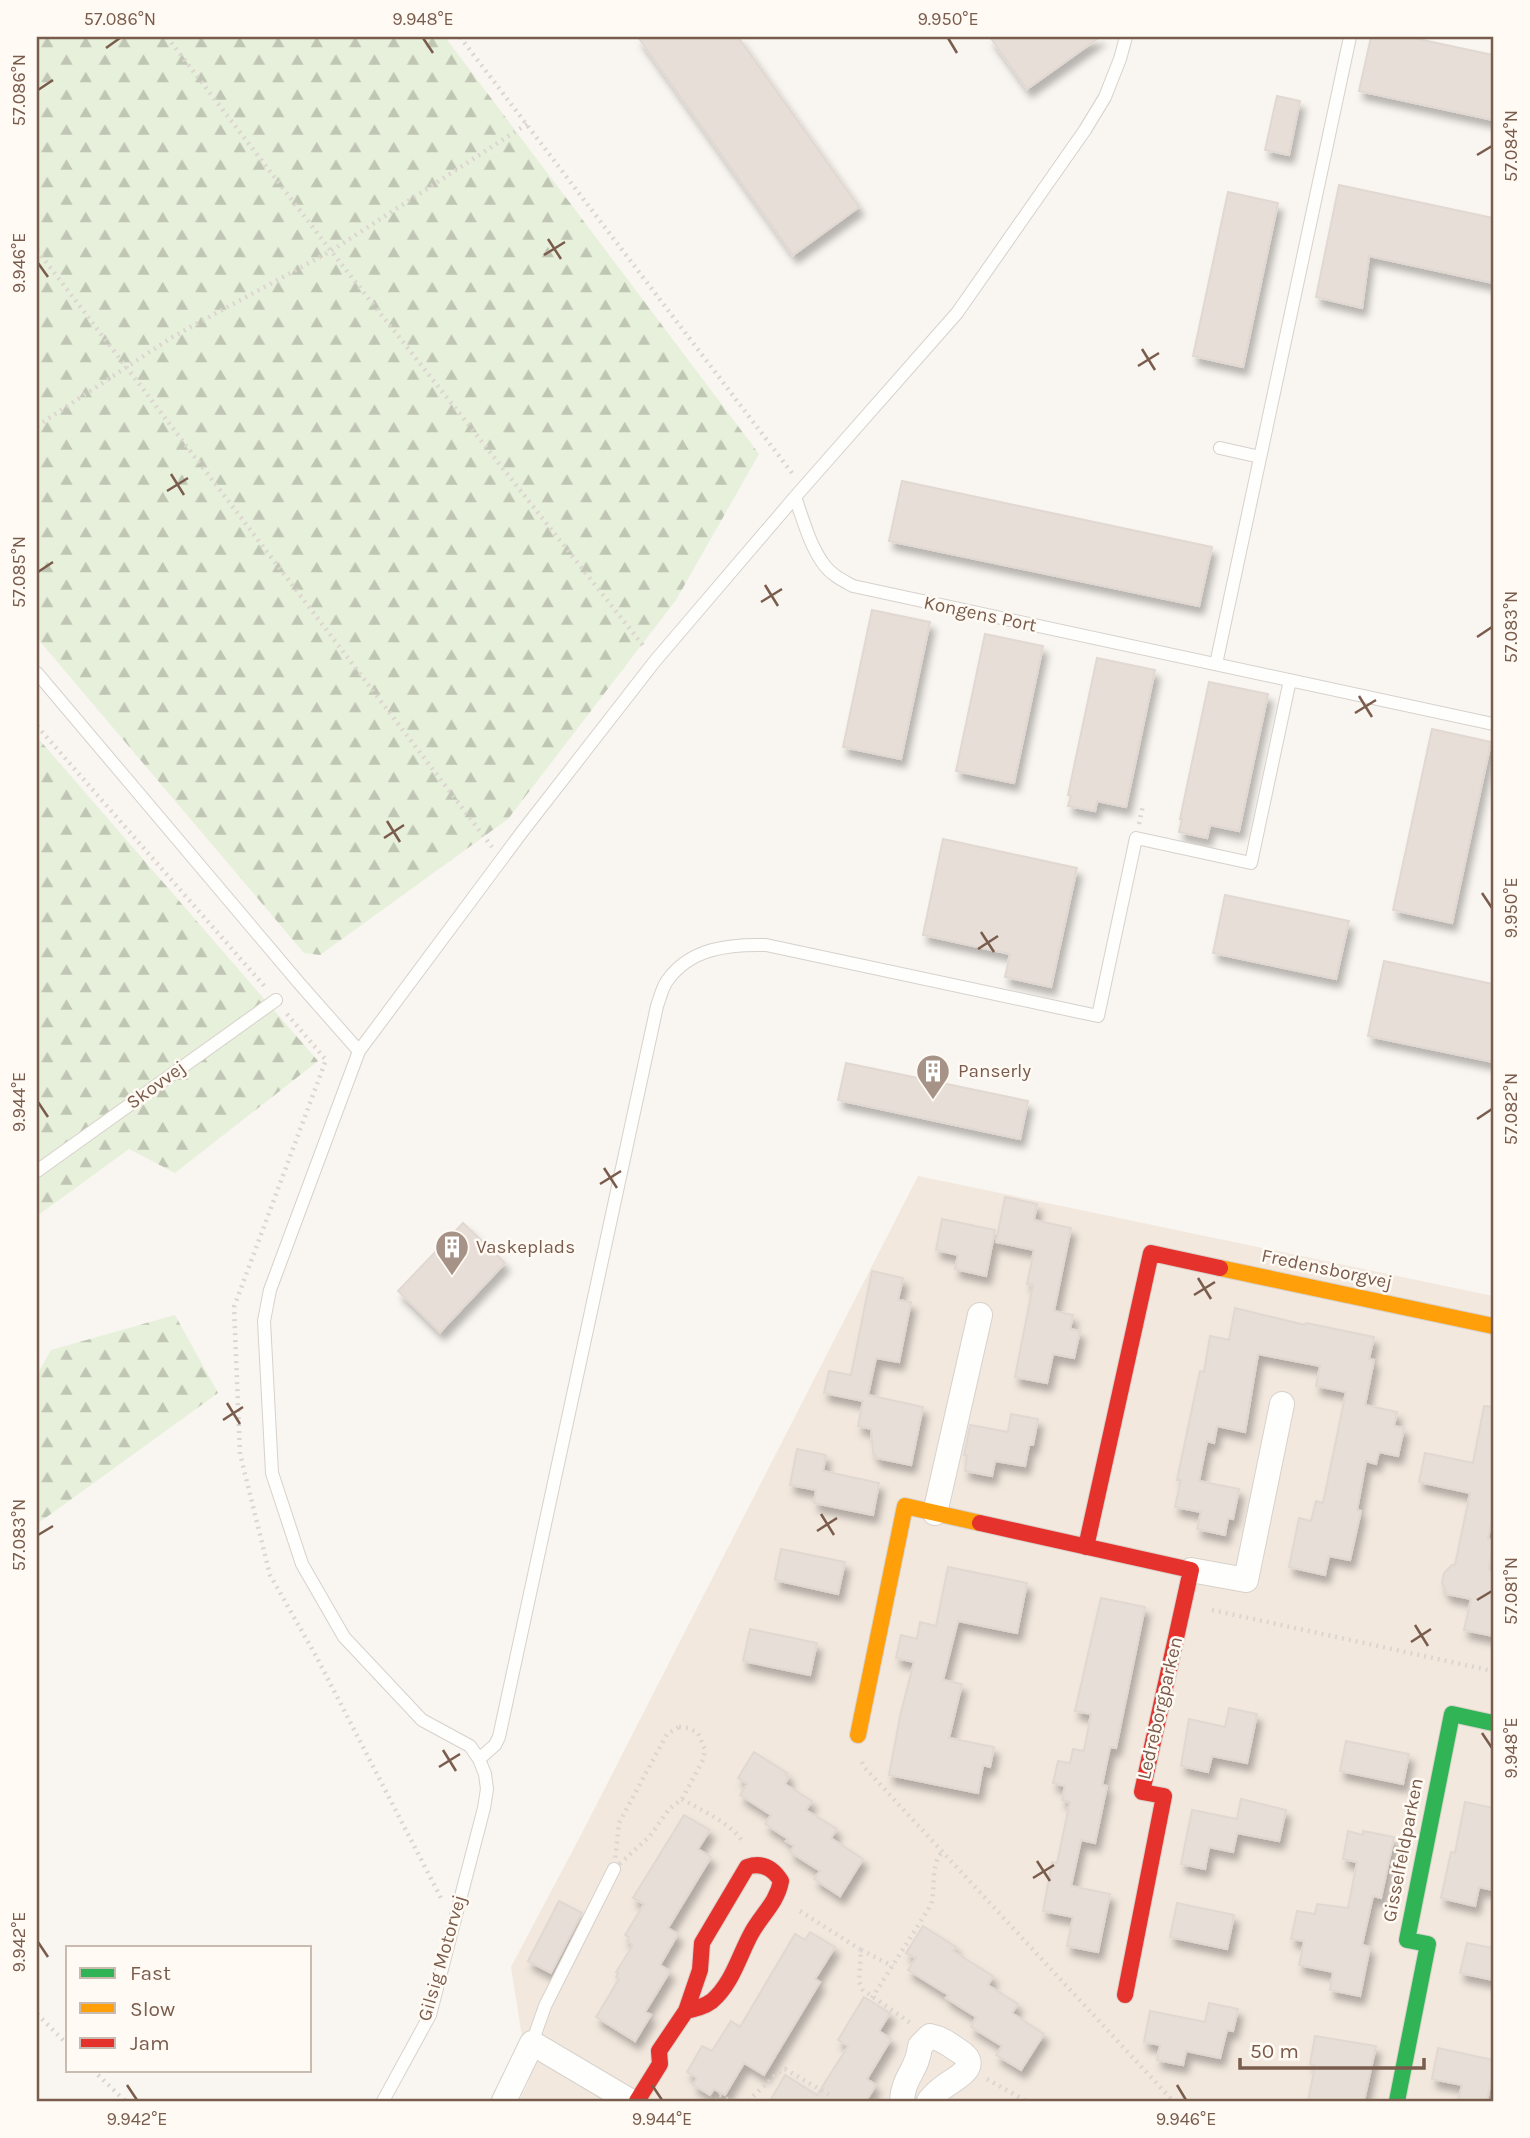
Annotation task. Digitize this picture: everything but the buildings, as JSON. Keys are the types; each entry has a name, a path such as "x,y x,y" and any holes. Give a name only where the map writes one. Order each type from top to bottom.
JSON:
{"street":[{"name":"Fredensborgvej","path":"1086,1546 1151,1254 1493,1326"},
{"path":"935,1513 980,1315"},
{"path":"858,1735 905,1506 1246,1580 1282,1404"},
{"name":"Ledreborgparken","path":"1125,1995 1164,1796 1142,1791 1191,1570"},
{"name":"Gisselfeldparken","path":"1397,2101 1428,1944 1407,1940 1452,1714 1493,1723"},
{"path":"637,2101 660,2064 659,2051 686,2011 700,1970 702,1942 742,1872 754,1863 766,1866 778,1874 781,1881 777,1897 750,1935 738,1965 714,2000 702,2008 686,2011"},
{"path":"902,2101 903,2085 919,2059 920,2046 930,2036 964,2054 967,2067 963,2076 945,2086 929,2101"},
{"path":"504,2101 532,2043 630,2101"}],"lane":[{"path":"1126,37 1105,97 1086,130 957,313 655,661 522,832 359,1051 270,1290 264,1321 272,1474 302,1564 344,1637 422,1720 470,1746 479,1759 495,1745 499,1737 657,1006 666,982 682,965 704,951 735,944 766,945 1098,1016 1136,838 1251,863 1290,680"},
{"path":"1216,664 1350,37"},
{"path":"1220,448 1260,457"},
{"name":"Kongens Port","path":"795,497 825,567 837,578 853,586 1493,724"},
{"path":"37,673 359,1051"},
{"name":"Skovvej","path":"37,1171 276,1000"},
{"name":"Gilsig Motorvej","path":"383,2101 430,2015 484,1808 487,1789 479,1759"},
{"path":"532,2043 545,2006 614,1870"}],"path":[{"path":"167,37 331,251 655,661"},
{"path":"460,37 793,475 795,497"},
{"path":"37,426 174,336 331,251 527,124"},
{"path":"37,250 495,851"},
{"path":"1184,1604 1493,1671"},
{"path":"679,1727 698,1733 705,1750 703,1760 682,1799 669,1808 650,1836 614,1870 620,1823 667,1734 679,1727"},
{"path":"858,1735 863,1737 859,1755 864,1767 1172,2101"},
{"path":"682,1799 739,1836 754,1863"},
{"path":"872,1998 931,1905 934,1867 942,1852"},
{"path":"777,1897 861,1950 893,1966"},
{"path":"861,1950 859,1981 863,1990 930,2036"},
{"path":"37,2014 66,2043"},
{"path":"967,2067 1026,2101"},
{"path":"748,2101 785,2069 831,2096"},
{"path":"95,2072 125,2101"},
{"path":"716,2101 720,2095 730,2101"}],"shaded area":[{"path":"918,1176 1493,1296 1493,2101 519,2101 529,2081 511,1967"}],"green space":[{"path":"37,37 445,37 759,454 676,600 508,819 320,955 304,953 37,638"},
{"path":"37,737 318,1061 175,1173 129,1149 37,1216"},
{"path":"175,1315 218,1393 37,1524 37,1375 51,1350"}],"traffic: fast":[{"path":"1397,2101 1428,1944 1407,1940 1452,1714 1493,1723"}],"traffic: slow":[{"path":"1220,1268 1493,1326"},
{"path":"858,1735 905,1506 980,1523"}],"traffic: jam":[{"path":"1086,1547 1151,1253 1220,1268"},
{"path":"980,1523 1191,1570 1142,1792 1164,1796 1125,1995"},
{"path":"637,2101 660,2064 659,2051 686,2011 712,2001 730,1978 751,1934 779,1889 781,1881 771,1870 758,1865 747,1867 702,1943 700,1970 686,2011"}],"place":[{"name":"Panserly","path":"933,1101"},
{"name":"Vaskeplads","path":"452,1277"}]}
